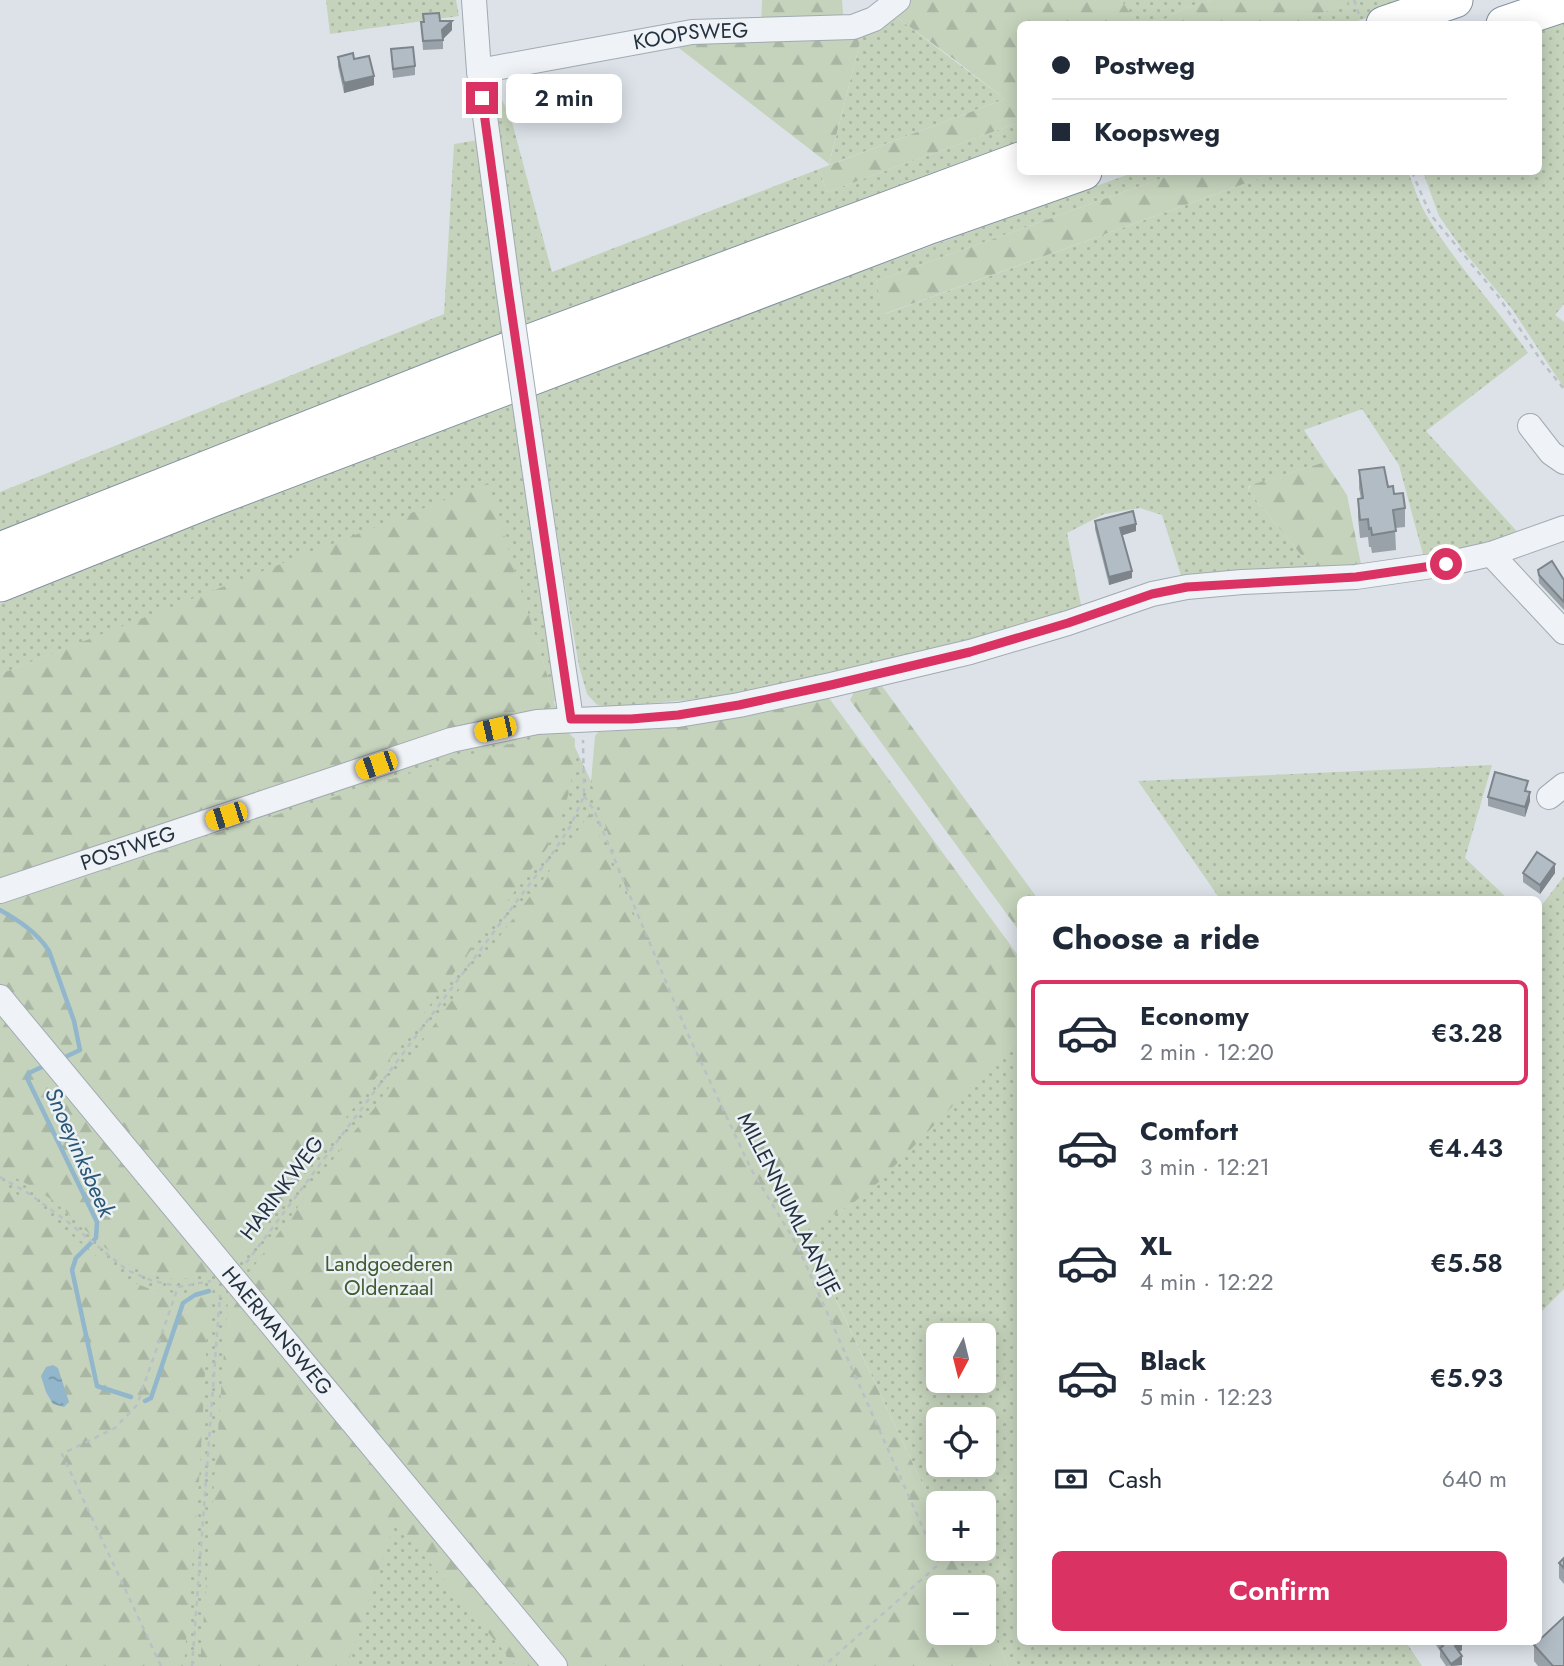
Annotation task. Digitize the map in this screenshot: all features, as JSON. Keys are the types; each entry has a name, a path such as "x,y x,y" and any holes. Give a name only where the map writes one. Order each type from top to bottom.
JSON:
{"highway":[{"path":"1393,21 1455,0"},
{"path":"1513,21 1564,4"},
{"path":"0,550 497,354 1017,161"},
{"path":"0,584 212,499 930,226 1075,175"}],"street":[{"path":"474,0 479,71 508,288 530,440 577,719"},
{"name":"KOOPSWEG","path":"479,71 692,32 853,27 874,19 898,0"},
{"path":"1530,426 1551,453 1564,462"},
{"name":"POSTWEG","path":"0,891 451,740 506,727 577,719 631,719 678,715 739,705 970,652 1068,623 1152,594 1187,587 1356,577 1446,564 1491,554 1564,527"},
{"path":"1491,554 1564,632"},
{"name":"HAERMANSWEG","path":"0,997 230,1282 555,1666"}],"path":[{"path":"1354,0 1362,21"},
{"path":"1413,175 1430,214 1498,296 1542,362 1564,389"},
{"path":"577,719 584,796"},
{"name":"HARINKWEG","path":"192,1666 221,1289 230,1282 550,857 570,827 584,796"},
{"name":"MILLENNIUMLAANTJE","path":"584,796 594,810 687,1032 733,1132 751,1169 797,1245 939,1564 824,1666"},
{"path":"0,1177 84,1235 127,1270 153,1281 178,1287 210,1281 230,1282"},
{"path":"161,1666 62,1454 115,1428 137,1405 178,1287"}],"green space":[{"path":"326,0 456,0 459,16 330,34"},
{"path":"762,0 842,0 844,25 761,26"},
{"path":"911,0 1121,0 1136,21 1017,21 1017,123 827,192 819,169 1005,99 895,16"},
{"path":"1121,0 1212,0 1185,8 1165,19 1136,21"},
{"path":"1212,0 1346,0 1348,4 1300,21 1153,21 1165,19 1185,8"},
{"path":"1346,0 1417,0 1358,21 1299,21 1347,4"},
{"path":"895,16 1005,99 829,165 862,34"},
{"path":"1564,20 1564,304 1555,315 1564,322 1564,388 1512,309 1462,249 1439,216 1424,175 1542,175 1542,28"},
{"path":"862,34 829,164 675,45 718,38 810,40"},
{"path":"493,79 512,122 552,272 819,169 827,192 1017,123 1017,144 0,534 0,492 444,314 454,144 478,140 499,294 520,286"},
{"name":"Landgoederen Oldenzaal","path":"1127,175 1171,175 876,281 885,314 1269,175 1409,175 1423,209 1441,238 1528,353 1426,431 1522,537 1425,562 1399,465 1362,409 1304,430 1325,462 1249,486 1248,490 1315,572 1183,582 1162,515 1140,508 1104,514 1067,533 1082,610 932,655 722,697 609,707 597,705 587,694 579,666 543,442 523,450 558,695 555,700 522,594 548,690 666,940 933,1575 926,1575 926,1645 992,1645 1005,1666 0,1666 0,681 124,626 0,674 0,604 565,382"},
{"path":"1171,175 1269,175 884,314 876,281"},
{"path":"1325,462 1347,495 1362,569 1315,572 1248,490 1251,485"},
{"path":"488,483 555,700 552,706 540,714 0,883 0,674"},
{"path":"882,686 1036,896 1017,896 1017,928 850,700 854,692"},
{"path":"829,698 1017,954 1017,1040 880,1181 853,1203 804,1232 926,1491 926,1561 959,1561 965,1575 926,1575 926,1645 996,1645 996,1640 1008,1666 560,1666 245,1278 352,1134 373,1110 590,813 641,935 591,782 595,736 598,732 681,727"},
{"path":"560,732 569,733 575,739 573,769 560,821 547,848 234,1265 0,987 0,904 169,848 482,751"},
{"path":"1492,765 1465,858 1505,896 1218,896 1138,781"},
{"path":"1564,876 1564,1289 1542,1311 1542,905"},
{"path":"0,1008 216,1271 179,1279 158,1277 139,1270 106,1248 45,1195 0,1166"},
{"path":"1017,1040 1017,1645 1408,1645 1422,1666 1008,1666 996,1640 996,1575 965,1575 959,1561 996,1561 996,1491 926,1491 804,1231 853,1203"},
{"path":"0,1185 36,1205 120,1277 150,1289 181,1294 213,1286 207,1335 200,1468 184,1666 0,1666"},
{"path":"229,1287 543,1666 516,1666 395,1521 347,1666 200,1666"}],"water":[{"path":"53,1365 58,1368 69,1402 64,1407 53,1404 41,1376 46,1367"}],"building":[{"path":"439,13 440,21 452,21 442,30 443,40 423,41 423,14"},
{"path":"413,47 415,66 393,69 391,49"},
{"path":"353,53 354,59 369,56 374,76 344,83 338,57"},
{"path":"1384,467 1388,487 1393,486 1394,494 1403,493 1405,508 1393,510 1396,531 1372,535 1368,519 1360,520 1358,499 1363,498 1359,470"},
{"path":"1133,511 1136,524 1120,528 1132,571 1109,577 1095,521"},
{"path":"1552,561 1564,580 1564,602 1539,575 1538,570"},
{"path":"1495,772 1528,781 1525,791 1530,792 1525,807 1488,797"},
{"path":"1537,852 1555,864 1540,885 1523,873"},
{"path":"1564,1617 1564,1666 1553,1666 1534,1645 1542,1645 1542,1638"},
{"path":"1456,1645 1462,1656 1451,1664 1440,1648"}],"waterway":[{"name":"Snoeyinksbeek","path":"0,910 33,933 49,951 74,1021 80,1050 61,1059"},
{"name":"Snoeyinksbeek","path":"46,1065 29,1073 27,1078 97,1222 96,1238 76,1258 72,1270 97,1386 131,1397"},
{"name":"Snoeyinksbeek","path":"145,1401 151,1398 183,1303 195,1295 209,1291"}],"route":[{"path":"482,98 571,719 631,719 739,705 970,652 1068,623 1152,594 1187,587 1356,577 1446,564"}]}
